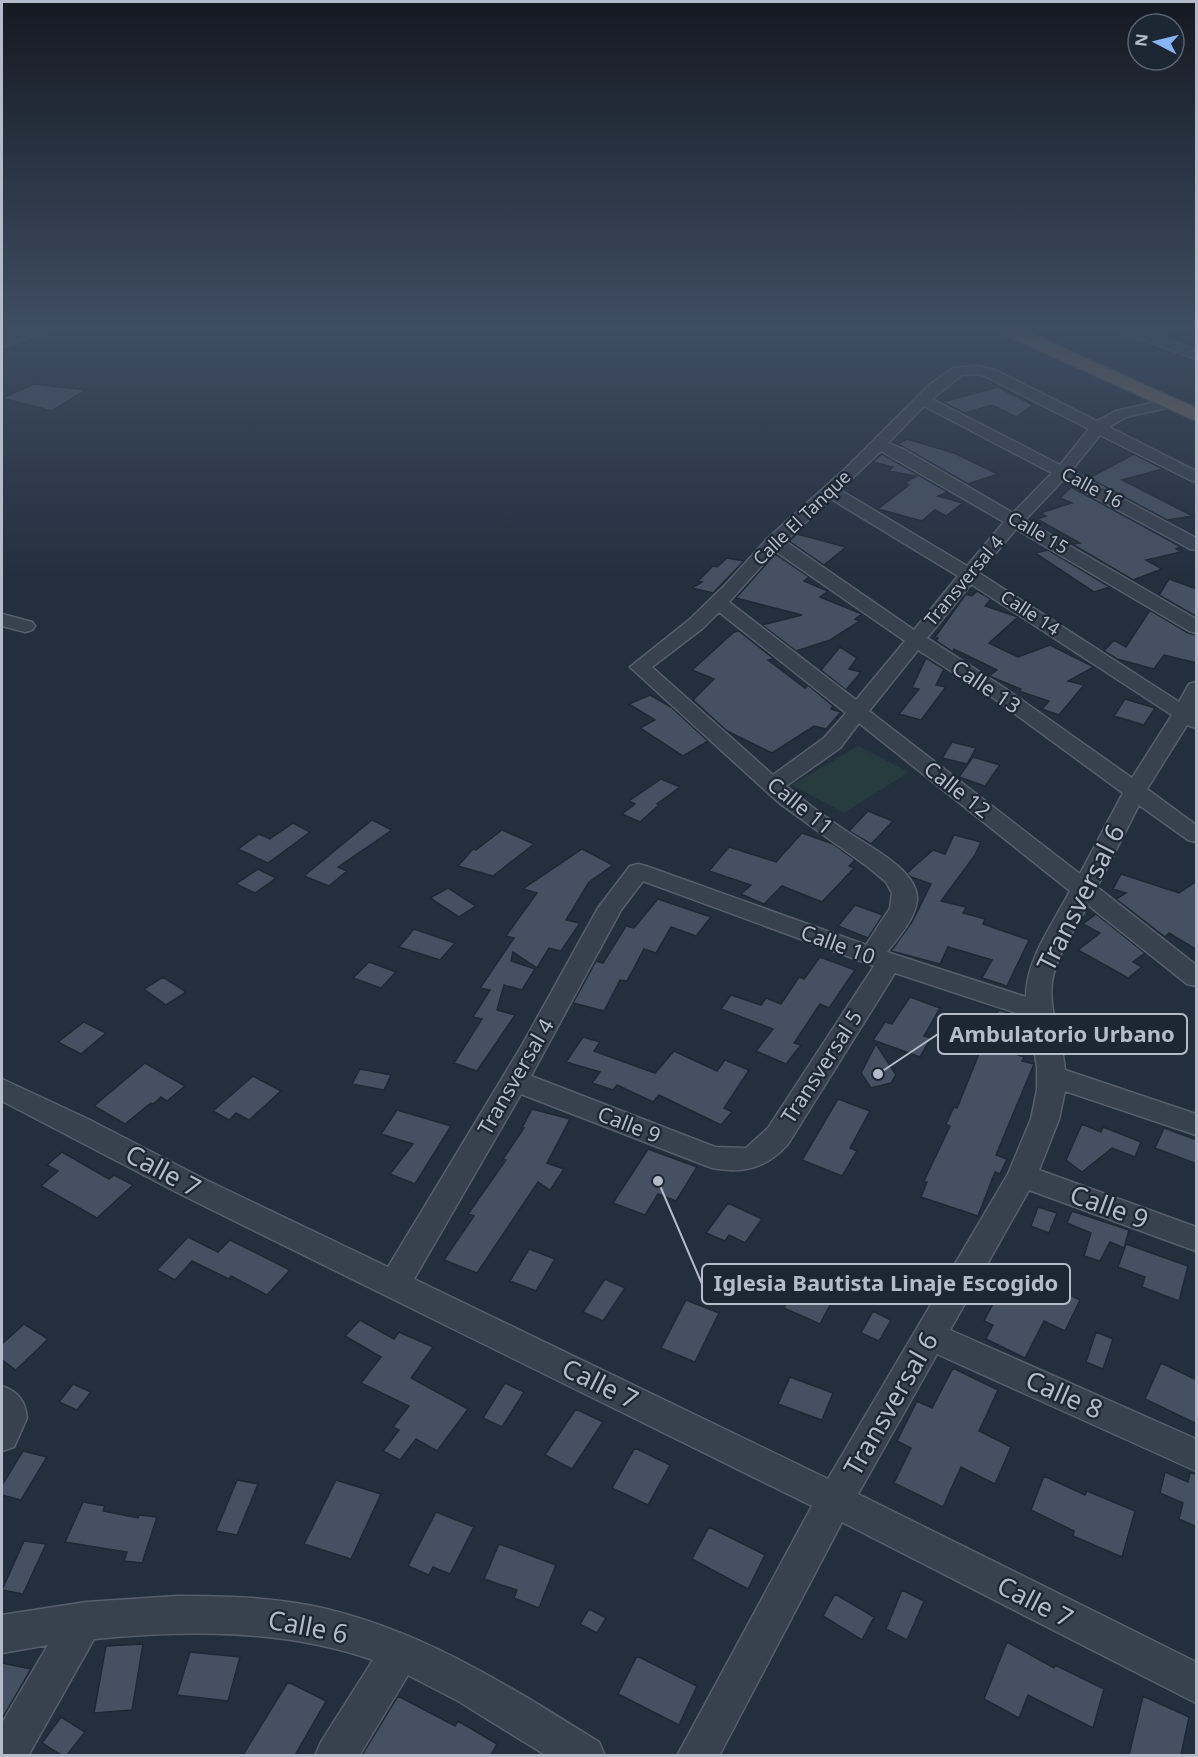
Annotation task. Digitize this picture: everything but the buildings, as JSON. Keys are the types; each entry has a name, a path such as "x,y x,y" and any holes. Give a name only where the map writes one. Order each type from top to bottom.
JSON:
{"street":[{"name":"Calle El Tanque","path":"640,667 696,624 774,542 830,491 911,411"},
{"name":"Calle 16","path":"947,411 1197,545"},
{"name":"Calle El Tanque","path":"1066,411 1098,427"},
{"name":"Transversal 4","path":"773,785 832,743 969,574 1015,520 1062,472 1098,427 1121,414 1134,411"},
{"path":"1098,427 1197,477"},
{"name":"Calle 15","path":"877,444 899,453 1197,627"},
{"name":"Calle 14","path":"830,491 1192,708"},
{"name":"Calle 13","path":"774,542 916,640 999,693 1197,835"},
{"name":"Calle 12","path":"718,602 1197,978"},
{"path":"2,620 25,626"},
{"name":"Calle 11","path":"640,667 806,814 885,868 904,891 904,908 880,960"},
{"name":"Transversal 6","path":"697,1755 835,1501 1022,1176 1045,1119 1051,1090 1048,1044 1041,1011 1039,983 1043,967 1135,791 1192,708"},
{"name":"Transversal 4","path":"394,1285 515,1081 605,916 638,871"},
{"name":"Calle 10","path":"638,871 880,960 1041,1011"},
{"name":"Transversal 5","path":"745,1160 763,1152 778,1136 880,960"},
{"path":"1051,1076 1197,1125"},
{"name":"Calle 9","path":"515,1081 712,1157 745,1160"},
{"name":"Calle 7","path":"2,1089 193,1187 835,1501 1197,1683"},
{"name":"Calle 9","path":"1022,1176 1197,1239"},
{"name":"Calle 8","path":"931,1336 1197,1455"},
{"path":"2,1401 9,1408 10,1418 2,1436"},
{"name":"Calle 6","path":"2,1634 53,1624 157,1617 236,1615 296,1620 353,1634 400,1653 489,1697 585,1755"},
{"path":"5,1755 83,1622"},
{"path":"335,1755 400,1653"}],"green space":[{"path":"858,746 909,772 844,813 792,785"}],"place":[{"name":"Ambulatorio Urbano","path":"878,1074"},
{"name":"Iglesia Bautista Linaje Escogido","path":"658,1181"}]}
